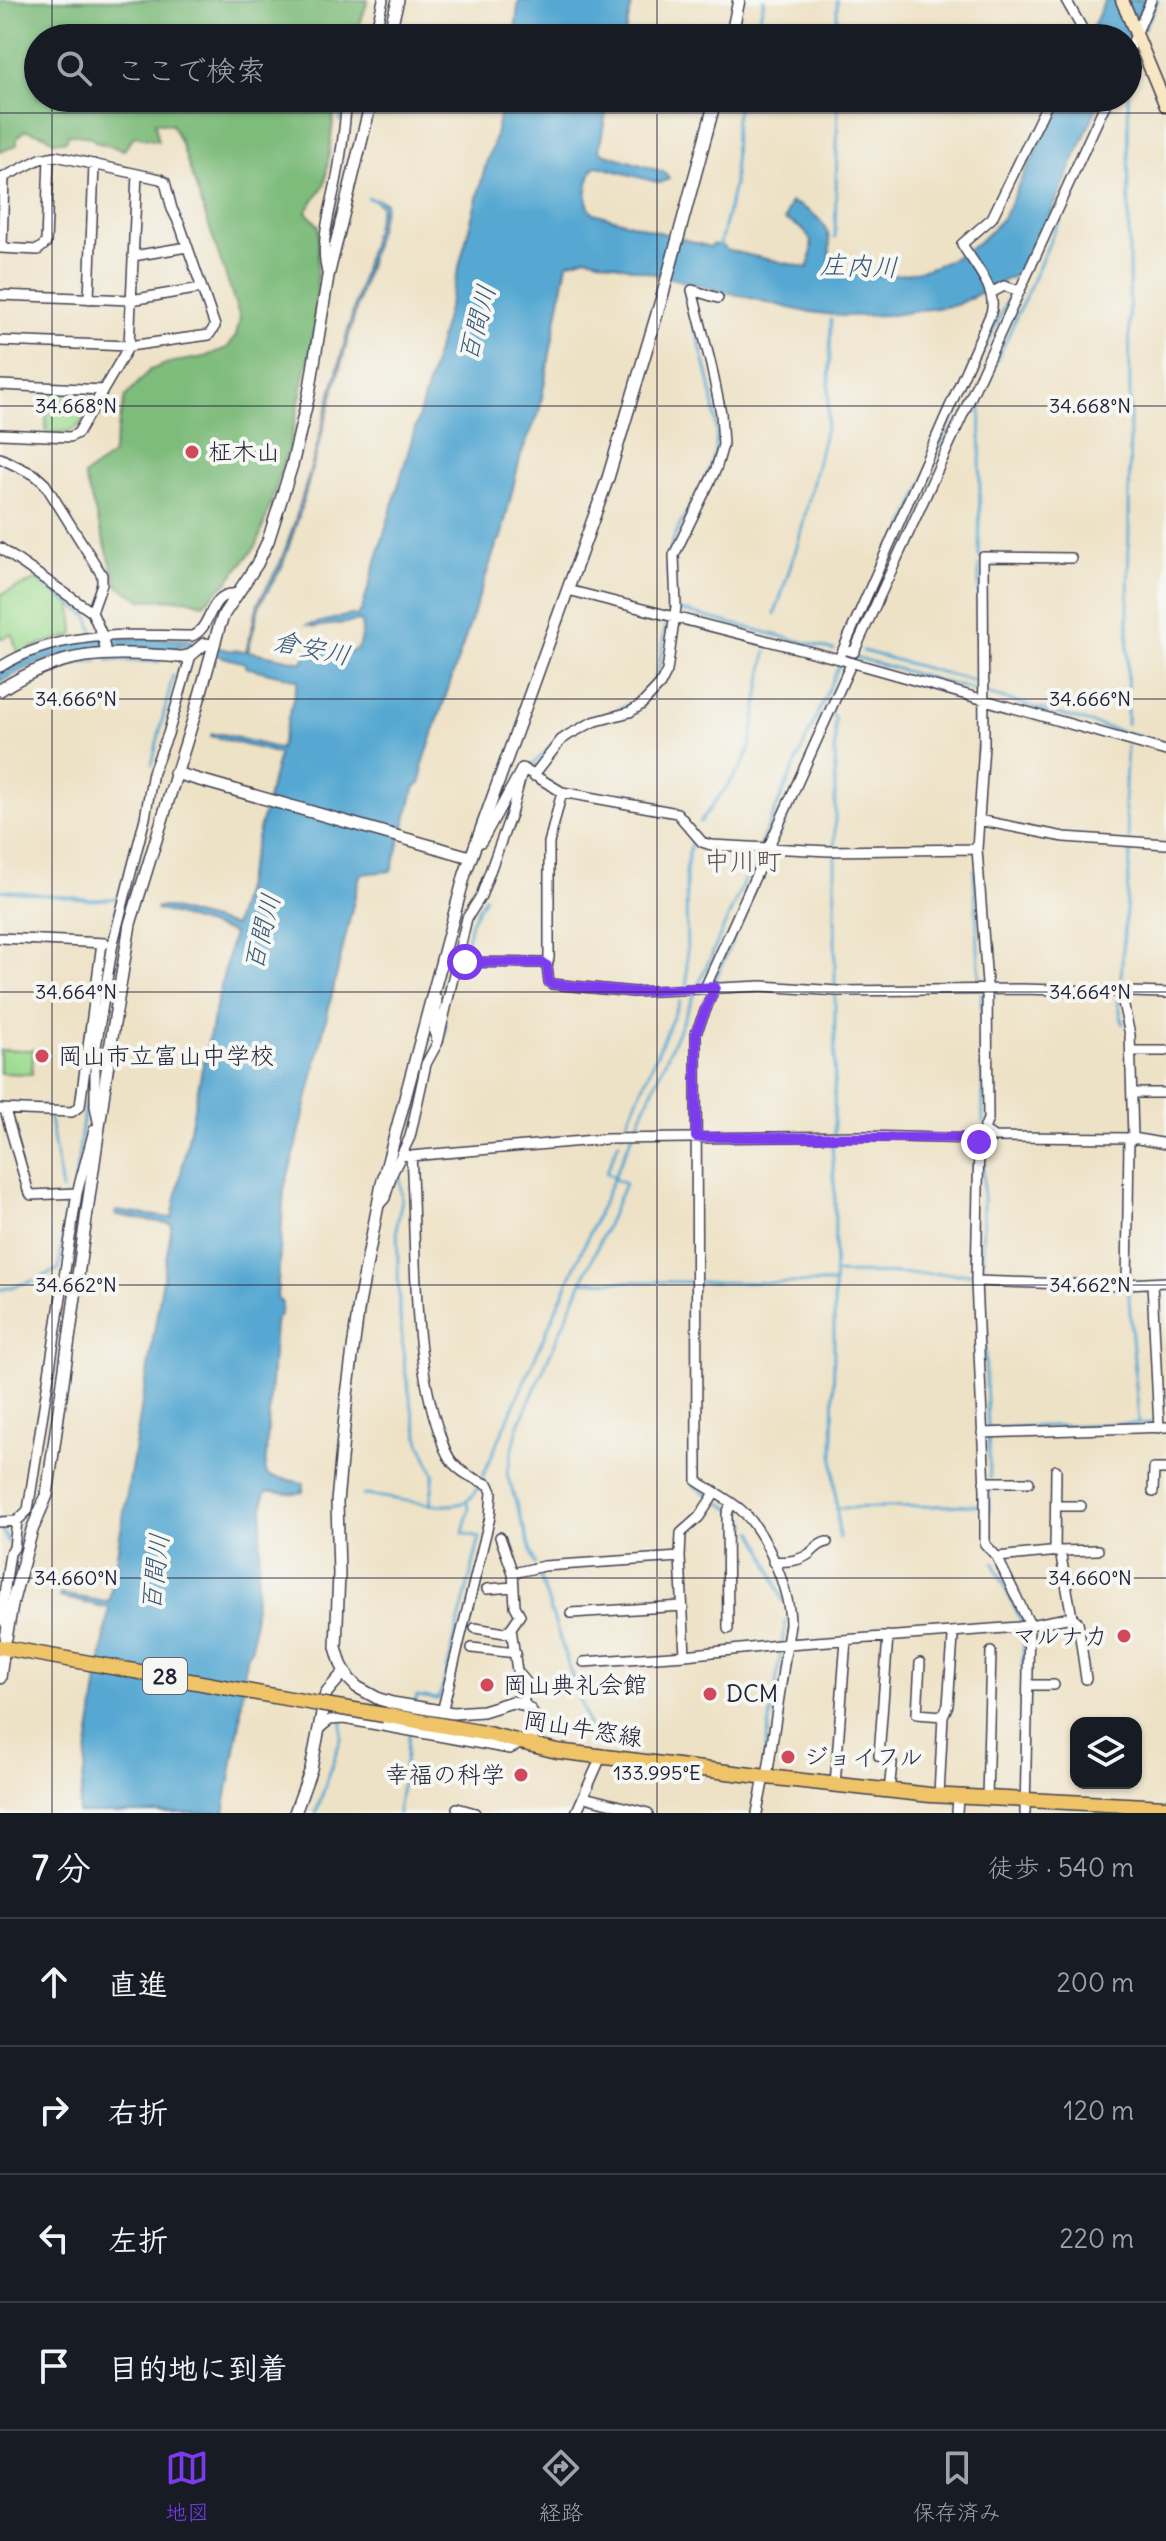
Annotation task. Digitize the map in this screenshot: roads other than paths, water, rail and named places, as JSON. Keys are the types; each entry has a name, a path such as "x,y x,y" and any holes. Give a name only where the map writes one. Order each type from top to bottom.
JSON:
{"main road":[{"path":"1122,0 1131,24"},
{"path":"1142,50 1166,106"},
{"name":"岡山牛窓線","path":"3,1639 41,1654 484,1733 601,1757 889,1791 987,1798 1025,1806 1079,1799 1110,1809 1132,1802 1166,1807"}],"street":[{"path":"377,24 383,0"},
{"path":"392,24 398,0"},
{"path":"734,24 739,0"},
{"path":"1066,0 1080,24"},
{"path":"1140,24 1151,0"},
{"path":"328,276 324,263 325,237 346,112"},
{"path":"0,1671 3,1639 32,1530 47,1495 130,924 224,614 257,564 268,541 292,465 309,394 328,276 369,112"},
{"path":"321,1727 330,1720 344,1719 510,1749 527,1744 535,1720 523,1704 512,1702 466,1713 442,1712 379,1699 357,1687 345,1671 336,1647 339,1573 337,1502 352,1350 377,1207 472,851 568,590 622,432 712,112"},
{"path":"839,659 993,304 991,291 962,244 992,218 1043,112"},
{"path":"844,649 854,652 1016,289 1101,112"},
{"path":"0,341 129,346 209,335 215,326 165,182 160,179 56,156 49,157 40,159 2,178 1,248 38,250 46,243 49,157"},
{"path":"89,299 94,164"},
{"path":"0,434 70,437 78,433 129,346 137,174"},
{"path":"133,256 187,247"},
{"path":"0,295 131,300 201,288"},
{"path":"991,291 1016,289"},
{"path":"533,776 561,740 593,722 630,712 651,696 667,671 675,612 674,555 716,469 723,445 721,413 692,290 718,298"},
{"path":"0,385 103,390"},
{"path":"0,458 35,475 45,484 102,575 92,612 97,635 106,653"},
{"path":"0,548 92,612"},
{"path":"1025,1806 1028,1685 1024,1625 997,1557 984,1540 988,1482 980,1281 982,1135 988,1119 987,990 977,849 983,770 983,557 1071,558"},
{"path":"568,590 675,612 851,664 983,694 1166,751"},
{"path":"0,667 40,648 97,635 192,636 201,631 209,611 220,598 229,593 238,594"},
{"path":"0,690 54,662 74,657 106,653 182,657 191,655 204,644 214,645"},
{"path":"77,1193 31,1195 3,1110 72,1112 80,1106 108,943 145,818 153,772 168,734 191,655"},
{"path":"757,1813 790,1614 773,1562 755,1526 740,1509 729,1507 712,1496 697,1481 696,1033 703,988 851,664"},
{"path":"175,773 453,852 472,851 481,842 523,769"},
{"path":"523,769 562,792 677,813 702,842 766,849 896,852 977,849"},
{"path":"442,1712 490,1517 492,1492 481,1481 461,1471 447,1454 431,1406 421,1350 407,1155 426,1064 438,1042 460,962 467,918 481,896 511,814 523,769"},
{"path":"562,792 549,843 547,966 552,984 634,992 762,986 838,991 1166,993"},
{"path":"978,820 1064,837 1166,844"},
{"path":"0,938 108,943"},
{"path":"460,962 542,963 547,966"},
{"path":"1120,993 1131,1051 1128,1284"},
{"path":"432,994 437,999 434,1032 438,1042"},
{"path":"1131,1051 1166,1051"},
{"path":"91,1052 99,1126"},
{"path":"1132,1093 1166,1093"},
{"path":"3,1639 1,1615 10,1553 14,1548 17,1521 28,1510 77,1193 94,1130 99,1126"},
{"path":"377,1207 385,1198 392,1174 407,1155 551,1143 696,1137 982,1135 1131,1138 1166,1144"},
{"path":"980,1281 1166,1282"},
{"path":"986,1432 1161,1425 1161,1345 1152,1283"},
{"path":"1153,1492 1154,1469 1166,1469"},
{"path":"1056,1470 1057,1552 1072,1617 1078,1622 1086,1679"},
{"path":"988,1482 1029,1482"},
{"path":"685,1655 681,1533 699,1517 712,1496"},
{"path":"1056,1506 1081,1506"},
{"path":"728,1629 729,1507"},
{"path":"0,1522 17,1521"},
{"path":"475,1628 505,1633 520,1615 515,1606 513,1573 500,1537"},
{"path":"773,1562 794,1561 827,1542"},
{"path":"997,1557 1098,1550"},
{"path":"513,1573 537,1568 680,1557"},
{"path":"487,1589 513,1587"},
{"path":"571,1613 682,1606"},
{"path":"584,1662 1024,1625 1072,1617"},
{"path":"511,1628 517,1671 527,1683 523,1704"},
{"path":"888,1636 879,1756 892,1763 889,1791"},
{"path":"939,1795 943,1716 948,1705 953,1638"},
{"path":"835,1785 846,1640"},
{"path":"472,1648 516,1653"},
{"path":"987,1798 991,1652"},
{"path":"920,1663 917,1714 943,1716"},
{"path":"295,1813 311,1769 326,1693 345,1671"},
{"path":"1028,1685 1054,1685"},
{"path":"576,1813 601,1757"},
{"path":"957,1813 958,1796"},
{"path":"584,1797 648,1813"}],"water":[{"path":"519,0 633,0 627,24 516,24"},
{"path":"1105,0 1145,0 1134,24 1094,24"},
{"path":"500,112 606,112 599,150 664,172 669,179 660,183 598,166 593,168 587,198 594,213 710,247 713,244 726,250 808,268 812,251 810,238 801,228 785,220 790,202 811,212 822,222 829,236 831,270 878,276 923,270 964,252 983,238 1006,212 1054,112 1095,112 1027,269 956,305 891,315 842,316 802,311 587,257 567,263 539,413 521,454 501,538 422,767 420,784 415,787 393,866 391,871 361,874 359,879 284,1189 277,1298 282,1303 275,1323 265,1471 269,1476 304,1483 303,1492 267,1491 264,1495 252,1647 246,1657 240,1722 224,1813 78,1813 109,1608 59,1597 60,1594 109,1602 172,1224 115,1215 116,1211 172,1218 233,933 156,909 165,907 234,926 279,754 211,736 223,734 280,749 298,680 245,667 245,663 179,645 177,649 170,648 170,651 129,647 73,652 56,656 0,682 0,672 43,651 99,638 187,639 227,650 246,651 258,603 280,563 314,457 381,206 376,199 385,202 385,205 300,513 282,567 260,604 248,651 302,662 310,647 348,652 360,645 361,621 315,627 308,625 357,616 362,609 429,381"}],"waterway":[{"path":"758,24 764,0"},
{"path":"837,0 837,24"},
{"path":"1144,29 1158,0"},
{"path":"340,121 342,112"},
{"path":"719,248 734,185 738,112"},
{"name":"庄内川","path":"835,238 838,112"},
{"path":"979,557 981,396 1108,112"},
{"path":"1127,724 1128,112"},
{"path":"368,198 380,202"},
{"name":"庄内川","path":"837,265 836,269 843,270 843,276"},
{"path":"1015,285 1020,270"},
{"path":"668,610 668,562 672,544 703,482 716,446 714,407 685,292 687,283"},
{"path":"878,588 1011,292"},
{"path":"775,614 799,540 828,419 831,320"},
{"path":"863,651 978,680 979,565"},
{"path":"42,583 88,616 94,634"},
{"path":"849,648 872,602"},
{"path":"679,610 834,650"},
{"path":"603,715 636,700 653,682 661,657 666,622"},
{"path":"700,822 742,766 750,748 766,652"},
{"path":"851,656 1166,744"},
{"path":"108,660 159,662"},
{"path":"38,676 97,661"},
{"path":"482,1478 839,665"},
{"path":"152,764 173,675"},
{"path":"831,715 835,717 835,848"},
{"path":"567,731 588,720"},
{"path":"977,781 978,746"},
{"path":"1127,746 1124,804 1129,838"},
{"path":"531,767 550,747"},
{"path":"776,841 798,794"},
{"path":"687,985 686,870 692,837"},
{"path":"1120,989 1131,845"},
{"path":"835,855 835,985"},
{"path":"110,936 129,861"},
{"path":"974,870 980,985"},
{"path":"714,983 756,885"},
{"path":"0,890 93,900 119,898"},
{"path":"463,960 471,922 485,897"},
{"path":"101,987 106,951"},
{"path":"981,993 983,1122"},
{"path":"834,1134 835,995"},
{"path":"1119,996 1123,1024"},
{"path":"622,1134 680,1001"},
{"path":"429,1070 443,1044 446,1025"},
{"path":"411,1150 425,1089"},
{"path":"74,1189 85,1103"},
{"path":"0,1105 44,1106"},
{"path":"50,1119 62,1190"},
{"path":"615,1177 606,1173 619,1142"},
{"path":"984,1142 982,1278 990,1478"},
{"path":"832,1144 835,1200 833,1458 839,1538"},
{"path":"404,1163 399,1170 402,1199 397,1224 399,1306 412,1408 420,1442 434,1474 430,1505"},
{"path":"535,1564 507,1474 518,1427 625,1184 614,1179"},
{"path":"0,1290 33,1281 59,1269 67,1205 65,1197"},
{"path":"834,1273 972,1274"},
{"path":"582,1281 833,1283"},
{"path":"1128,1287 1139,1423"},
{"path":"988,1428 1152,1423"},
{"path":"693,1480 694,1486 737,1513 748,1524"},
{"path":"363,1495 418,1503 459,1504 468,1500 479,1485"},
{"path":"989,1514 990,1485"},
{"path":"415,1703 417,1696 438,1699 443,1686 480,1537 463,1533 469,1508 466,1501"},
{"path":"838,1508 979,1505"},
{"path":"13,1560 18,1552 23,1522"},
{"path":"1,1528 9,1543"},
{"path":"753,1531 783,1601"},
{"path":"994,1563 1024,1627 1020,1787"},
{"path":"538,1571 594,1744"},
{"path":"763,1766 786,1620"},
{"path":"316,1813 341,1739 342,1722"},
{"path":"398,1813 409,1734"}],"place":[{"name":"柾木山","path":"192,452"},
{"name":"岡山市立富山中学校","path":"42,1056"},
{"name":"マルナカ","path":"1124,1636"},
{"name":"岡山典礼会館","path":"487,1685"},
{"name":"DCM","path":"710,1694"},
{"name":"ジョイフル","path":"788,1757"},
{"name":"幸福の科学","path":"521,1775"}],"district":[{"name":"中川町","path":"743,861"}],"water label":[{"name":"百間川","path":"477,323"},
{"name":"倉安川","path":"312,648"},
{"name":"百間川","path":"262,932"},
{"name":"百間川","path":"155,1572"}]}
